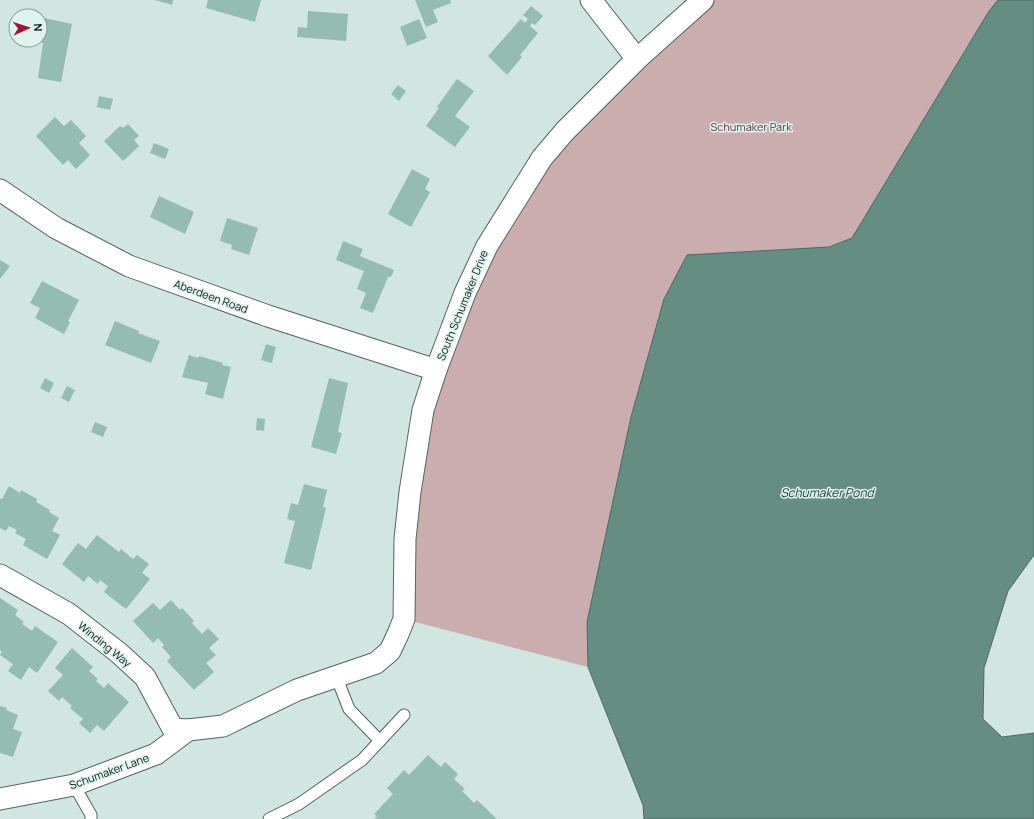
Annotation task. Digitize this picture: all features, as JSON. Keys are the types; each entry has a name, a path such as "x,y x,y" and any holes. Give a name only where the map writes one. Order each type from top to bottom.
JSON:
{"street":[{"path":"591,0 637,59"},
{"name":"South Schumaker Drive","path":"336,676 376,663 390,651 404,619 405,539 410,492 423,410 436,370 465,293 486,246 542,158 566,131 637,59 703,0"},
{"name":"Aberdeen Road","path":"0,190 56,228 129,266 268,316 436,370"},
{"name":"Winding Way","path":"0,574 69,614 119,653 145,677 173,729 188,730"},
{"path":"188,730 223,726 297,690 336,676"},
{"name":"Schumaker Lane","path":"0,799 74,785 156,754 188,730"}],"lane":[{"path":"336,676 350,709 380,741"},
{"path":"269,819 299,804 362,760 404,715"},
{"path":"74,785 91,815 91,819"}],"green space":[{"name":"Schumaker Park","path":"703,0 998,0 989,11 852,238 829,247 587,622 588,667 404,619 436,370 542,158"}],"water":[{"name":"Schumaker Pond","path":"998,0 1034,0 1034,555 1008,591 984,668 983,719 1002,737 1034,733 1034,819 644,819 643,805 588,667 587,622 631,417 664,299 687,255 829,247 852,238 989,11"}],"building":[{"path":"155,0 173,0 172,5"},
{"path":"208,0 261,0 255,22 206,8"},
{"path":"415,0 450,0 451,3 433,10 438,22 426,27"},
{"path":"531,6 543,16 535,25 532,23 530,26 538,33 520,55 522,57 507,75 488,56 521,19 525,23 528,19 523,15"},
{"path":"308,11 348,14 346,41 297,37 298,27 307,28"},
{"path":"48,19 72,24 61,82 38,78 42,48 48,48"},
{"path":"419,19 427,38 407,46 400,27"},
{"path":"457,79 474,91 455,116 470,127 455,147 426,126 439,108 437,107"},
{"path":"398,85 406,91 399,101 391,94"},
{"path":"99,96 113,99 110,110 97,107"},
{"path":"55,117 64,126 71,120 86,136 79,143 90,155 76,169 68,160 63,165 36,136"},
{"path":"128,124 139,136 134,140 139,146 123,161 104,141 120,126 123,128"},
{"path":"154,143 169,149 165,159 150,153"},
{"path":"412,169 430,179 425,189 430,192 411,227 388,214"},
{"path":"159,196 194,212 185,234 150,217"},
{"path":"227,218 258,228 249,255 231,249 232,245 220,241"},
{"path":"343,241 363,249 360,256 394,270 391,277 388,277 373,313 360,308 366,293 357,289 364,271 336,260"},
{"path":"0,260 10,266 0,279"},
{"path":"42,281 79,300 68,321 70,322 64,334 35,318 40,308 30,303"},
{"path":"115,321 139,331 138,333 160,341 151,363 105,345"},
{"path":"266,344 276,347 272,363 261,360"},
{"path":"189,355 198,358 199,356 231,367 223,399 205,394 208,383 182,377"},
{"path":"45,378 54,383 49,393 40,388"},
{"path":"329,378 348,383 338,432 342,433 336,454 311,447"},
{"path":"67,386 75,390 69,402 61,398"},
{"path":"257,418 265,419 264,431 256,430"},
{"path":"95,422 107,427 103,437 91,432"},
{"path":"304,484 327,490 323,507 326,508 311,570 284,563 295,521 287,519 291,503 298,505"},
{"path":"9,486 20,493 21,490 37,499 36,502 50,510 49,512 59,518 52,531 60,535 47,559 23,545 26,539 15,533 17,530 9,526 6,531 0,528 0,498 2,499"},
{"path":"97,535 119,552 121,549 133,559 137,555 149,564 142,573 150,579 126,609 104,592 108,586 100,580 98,584 88,576 84,582 62,564 78,543 86,549"},
{"path":"0,598 18,610 15,615 24,622 22,624 32,631 35,626 58,642 37,673 29,667 21,680 8,671 13,664 0,655 2,652 0,650"},
{"path":"171,600 180,610 182,608 194,621 192,623 202,634 208,628 219,639 209,648 216,655 206,663 214,672 194,690 167,661 171,657 162,647 164,645 158,638 153,643 133,621 153,603 160,610"},
{"path":"72,648 93,667 89,671 98,679 96,681 104,688 108,683 129,702 104,731 97,725 90,733 79,723 83,719 70,708 72,706 62,697 59,701 48,691 63,675 55,668"},
{"path":"0,706 7,708 6,710 18,715 13,729 22,732 13,757 0,753"},
{"path":"428,755 441,767 445,762 458,774 454,779 465,789 462,791 474,803 477,800 497,819 374,819 377,816 374,814 393,794 387,788 404,770 409,775"}]}
